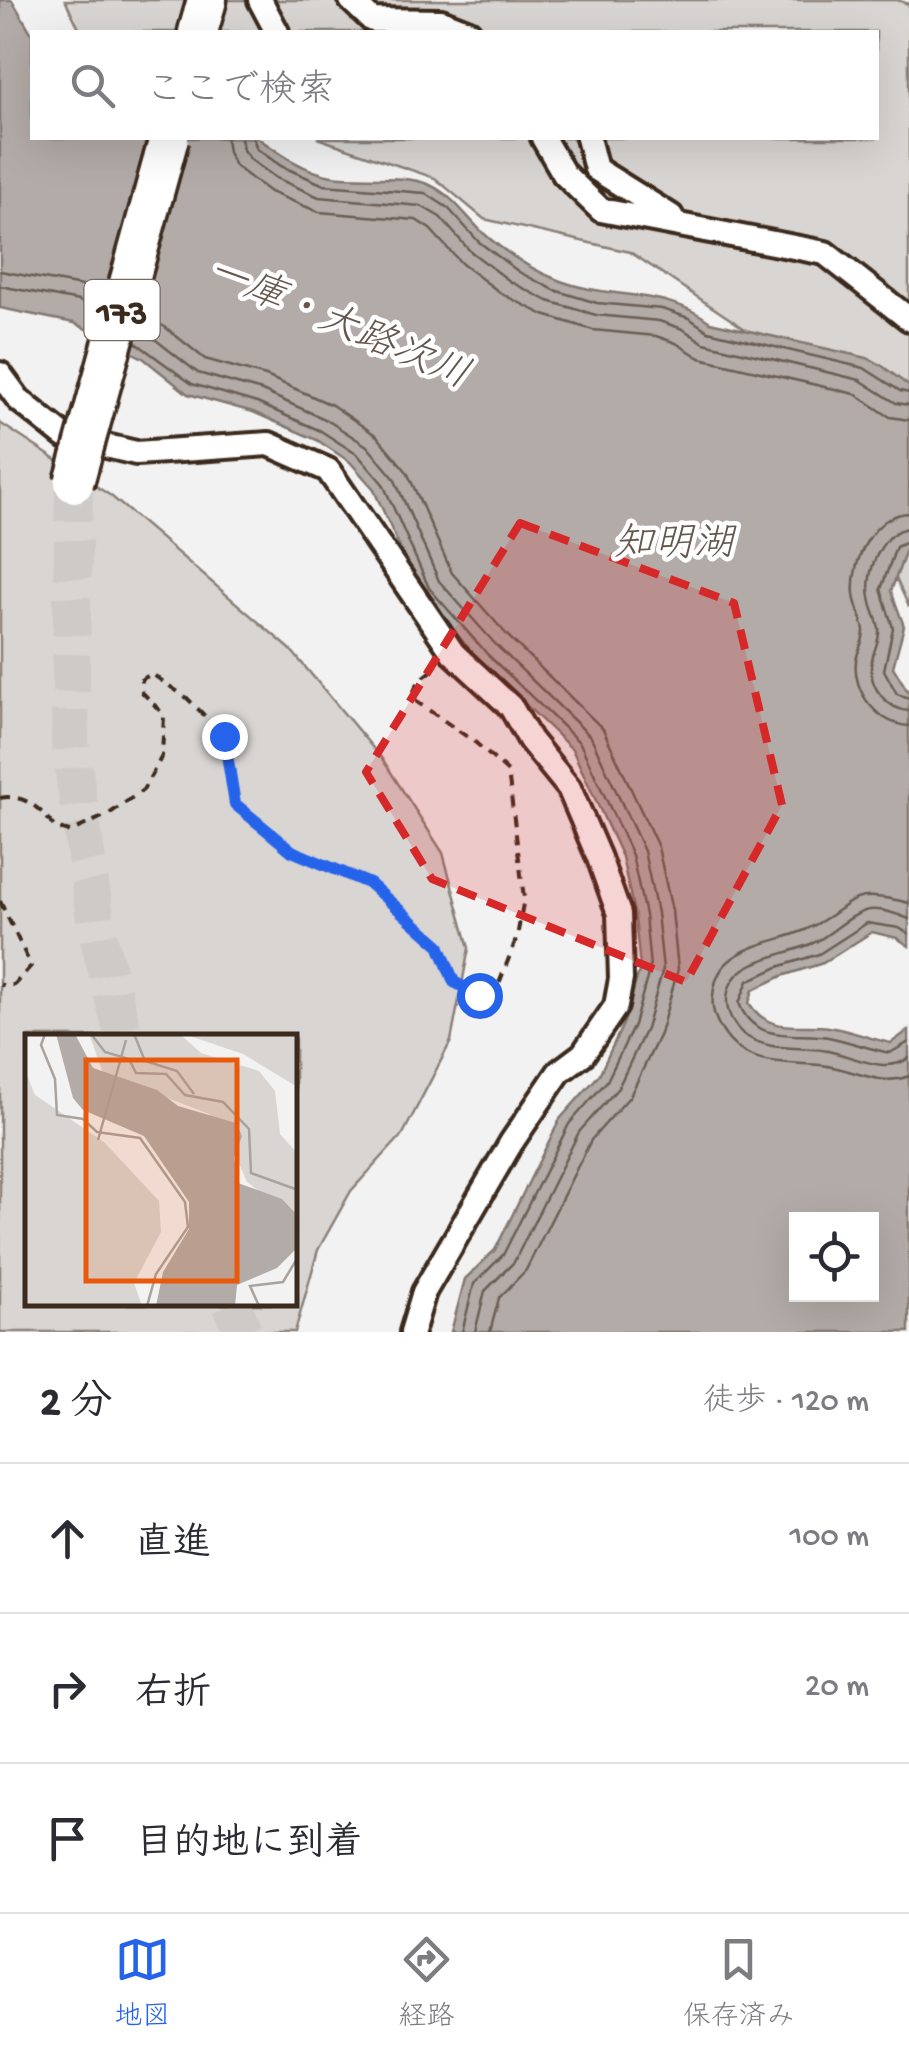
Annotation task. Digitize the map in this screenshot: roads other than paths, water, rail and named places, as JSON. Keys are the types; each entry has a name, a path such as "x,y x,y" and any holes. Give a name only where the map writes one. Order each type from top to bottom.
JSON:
{"highway":[{"path":"199,30 207,0"},
{"name":"173","path":"74,483 168,140"}],"street":[{"path":"260,0 276,30"},
{"path":"351,0 372,20 441,22 463,30"},
{"path":"544,140 564,174 601,210 825,253 909,319"},
{"path":"589,140 596,169 686,225"},
{"path":"0,374 19,400 64,436 136,453 269,444 328,470 452,653 511,707 530,740 569,788 620,914 621,979 616,1006 583,1054 559,1072 463,1222 424,1292 412,1332"}],"water":[{"name":"知明湖","path":"0,0 12,0 30,31 30,140 261,140 322,174 420,182 445,194 508,252 558,280 656,299 693,311 710,322 867,358 909,386 909,542 891,591 904,626 893,667 909,693 909,946 897,938 872,932 823,963 753,990 749,1003 766,1020 785,1026 829,1027 891,1043 909,1030 909,1332 451,1332 465,1279 495,1250 560,1119 599,1075 624,1022 640,968 635,917 622,857 572,749 481,662 420,593 373,488 350,462 317,440 253,412 188,394 143,358 74,323 0,308"}],"tunnel":[{"path":"74,483 70,743 97,932 123,1034"},
{"path":"232,1307 244,1332"}],"water label":[{"name":"一庫・大路次川","path":"340,320"}]}
